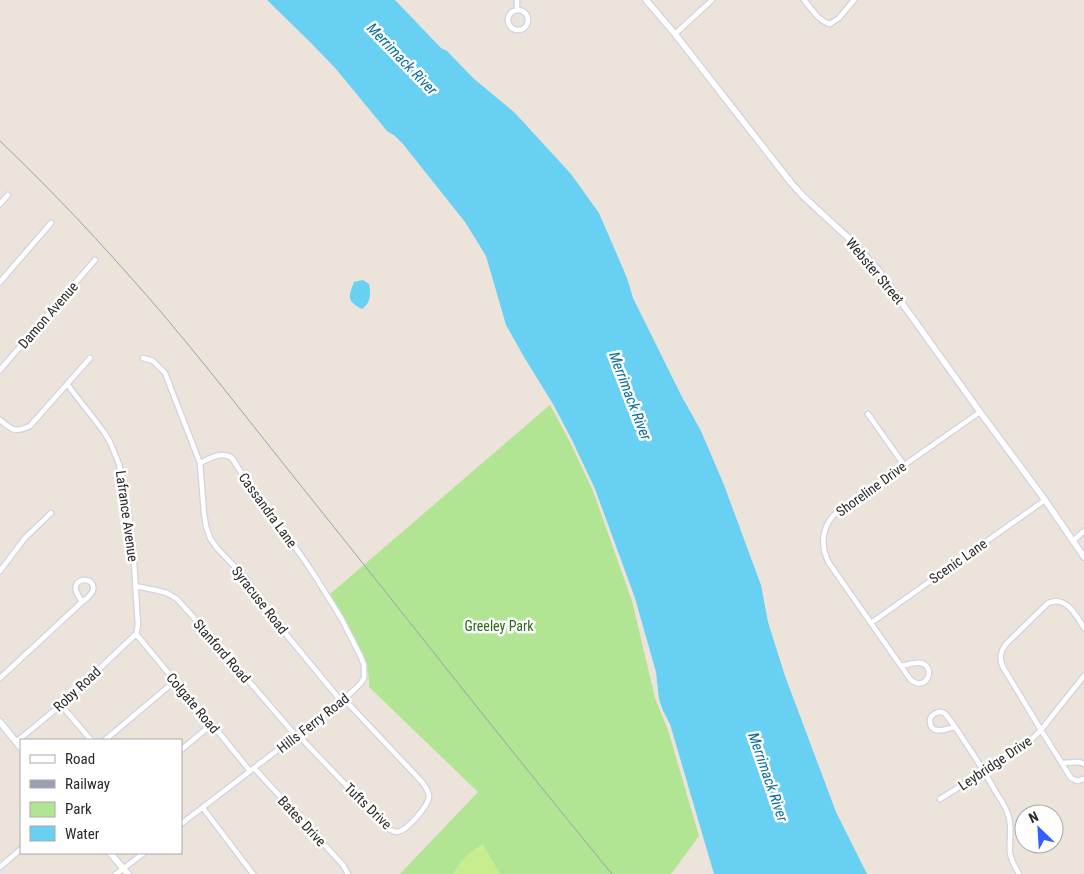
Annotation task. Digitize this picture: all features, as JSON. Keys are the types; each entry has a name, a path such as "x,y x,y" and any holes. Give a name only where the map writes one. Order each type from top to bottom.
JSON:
{"main road":[{"name":"Webster Street","path":"646,0 676,34 804,198 856,245 879,270 1084,557"},
{"path":"0,722 20,747"},
{"path":"111,854 126,871"}],"street":[{"path":"517,0 517,10"},
{"path":"676,34 712,0"},
{"path":"804,0 820,19 830,24 839,18 854,0"},
{"path":"517,10 524,12 528,17 528,25 520,31 513,30 508,25 509,15 517,10"},
{"path":"0,204 8,195"},
{"path":"0,282 51,223"},
{"name":"Damon Avenue","path":"0,370 95,260"},
{"path":"0,420 10,429 21,430 30,426 90,358"},
{"name":"Syracuse Road","path":"143,358 154,360 165,372 200,463 204,513 210,538 217,548 248,580 262,605 342,700"},
{"name":"Lafrance Avenue","path":"67,384 104,432 119,464 132,538 138,626 136,634"},
{"name":"Shoreline Drive","path":"901,666 917,663 924,664 929,672 928,678 922,683 916,683 910,679 829,563 824,549 824,534 834,514 980,412"},
{"path":"868,414 904,465"},
{"name":"Cassandra Lane","path":"200,463 221,454 232,458 260,503 298,551 324,590"},
{"name":"Scenic Lane","path":"871,623 1044,500"},
{"path":"0,571 25,538 51,513"},
{"path":"1073,541 1084,531"},
{"path":"0,678 82,602 93,591 91,583 86,580 78,582 76,587 82,602"},
{"name":"Stanford Road","path":"135,586 167,593 177,599 297,735"},
{"name":"Hills Ferry Road","path":"182,823 342,700 361,683 364,678 364,665 352,639 324,590"},
{"path":"1084,628 1068,606 1061,602 1051,602 1027,624 1002,650 1000,655 1002,664 1040,730 1072,778 1080,781 1084,779"},
{"name":"Colgate Road","path":"136,634 252,770"},
{"name":"Roby Road","path":"16,742 61,704 136,634"},
{"name":"Leybridge Drive","path":"940,799 1023,746 1040,730 1084,676"},
{"path":"106,739 175,681"},
{"name":"Tufts Drive","path":"297,735 386,827 397,832 403,830 424,809 429,798 428,792 422,782 342,700"},
{"path":"61,704 90,739"},
{"path":"954,727 937,731 930,724 931,718 935,713 944,713 954,727 984,771 1003,804 1010,825 1010,855 1018,874"},
{"path":"182,749 212,724"},
{"path":"1062,763 1079,762 1084,764"},
{"name":"Bates Drive","path":"252,770 344,865 348,874"},
{"path":"203,808 253,874"},
{"path":"0,867 20,850"},
{"path":"116,874 126,871 143,854"}],"green space":[{"name":"Greeley Park","path":"550,405 593,491 632,601 655,698 668,730 699,836 671,874 400,874 478,792 369,687 369,677 361,652 330,594"},
{"path":"483,844 500,874 453,874 466,857"}],"water":[{"name":"Merrimack River","path":"267,0 395,0 441,48 447,51 473,78 515,113 571,174 599,213 627,278 633,298 701,431 724,485 761,585 768,622 785,676 836,812 867,874 714,874 670,724 659,699 656,672 635,598 595,489 553,404 506,325 486,256 465,222 403,144 387,131 336,69"},
{"path":"363,280 369,284 370,294 369,301 362,309 351,301 350,295 354,282"}],"railway":[{"path":"0,141 80,222 166,318 612,874"}]}
